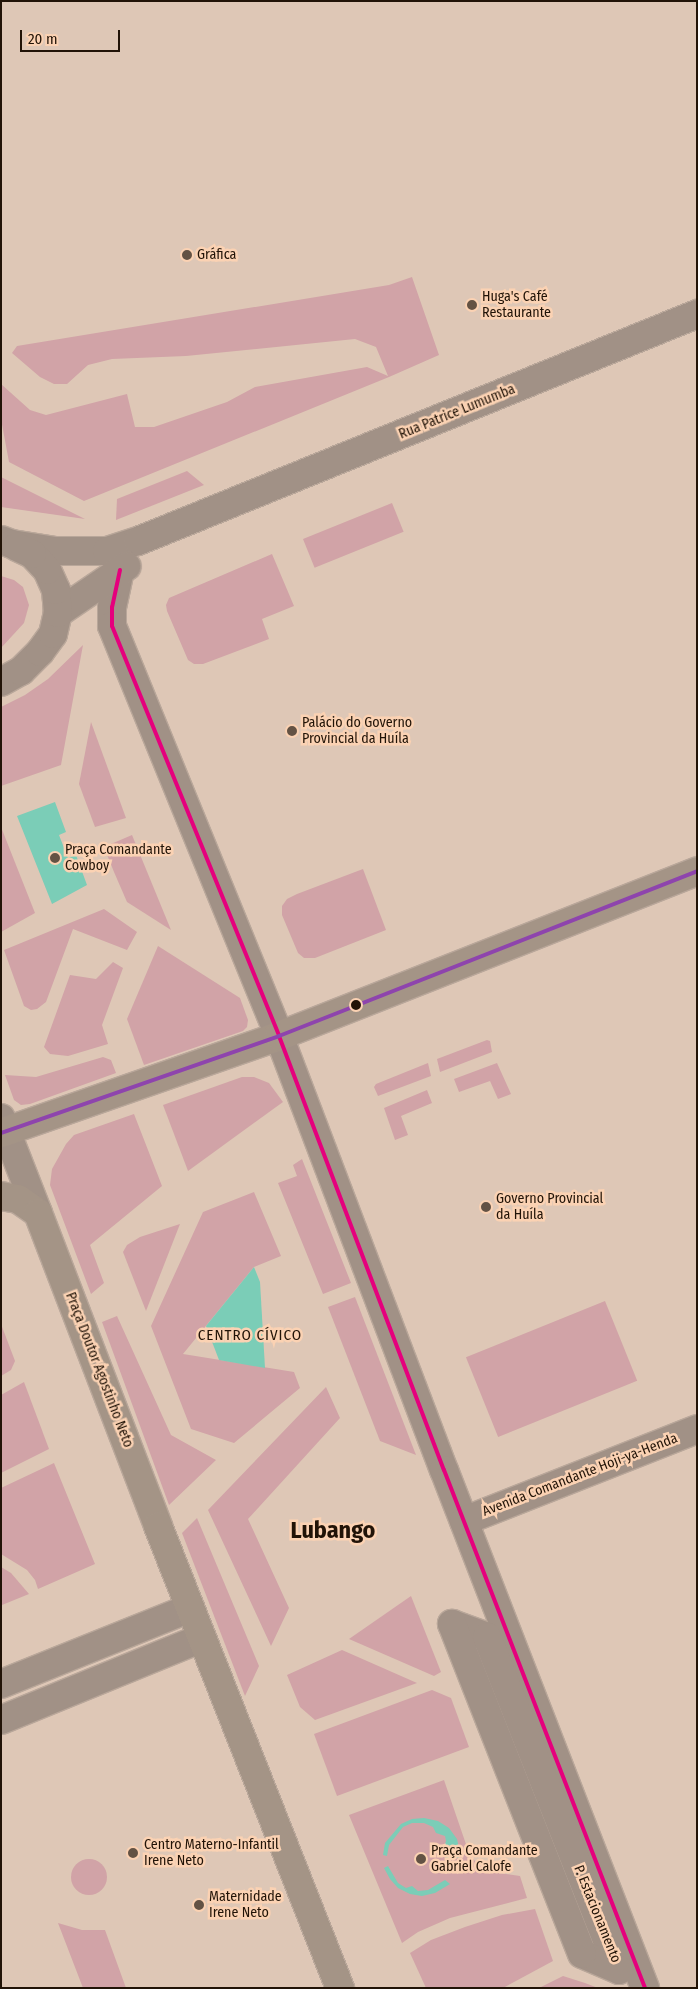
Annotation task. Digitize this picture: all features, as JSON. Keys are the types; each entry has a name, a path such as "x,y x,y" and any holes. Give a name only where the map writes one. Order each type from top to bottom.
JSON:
{"main road":[{"path":"3,1128 279,1036 697,870"},
{"path":"1,1196 18,1199 38,1213"},
{"name":"Praça Doutor Agostinho Neto","path":"38,1213 202,1638"},
{"path":"202,1638 340,1988"}],"street":[{"name":"Rua Patrice Lumumba","path":"5,543 55,551 107,552 156,535 697,314"},
{"name":"Rua Patrice Lumumba","path":"58,613 143,554 218,509"},
{"path":"1,682 21,671 40,652 53,634 58,613 56,590 47,570 32,554 5,543"},
{"path":"120,570 112,607 112,626 279,1036 444,1470 646,1988"},
{"path":"58,613 88,615 112,626"},
{"name":"Praça Doutor Agostinho Neto","path":"3,1128 38,1213"},
{"name":"Avenida Comandante Hoji-ya-Henda","path":"464,1521 697,1429"},
{"path":"1,1684 190,1608"},
{"name":"P. Estacionamento","path":"452,1624 486,1637 619,1970 582,1954 452,1624"},
{"path":"1,1720 202,1638"}],"shaded area":[{"path":"412,277 439,355 389,377 84,501 9,462 1,419 1,384 30,410 46,415 127,394 135,427 154,427 227,402 255,387 367,367 388,376 376,347 355,339 186,356 112,359 88,365 67,384 54,384 40,377 12,353 17,346 389,285"},
{"path":"187,471 204,485 116,520 117,499"},
{"path":"1,477 85,519 1,507"},
{"path":"392,503 404,532 315,568 303,539"},
{"path":"272,554 294,606 262,619 269,639 203,664 194,664 188,660 167,611 166,605 169,598"},
{"path":"1,576 14,580 23,587 29,605 24,623 1,648"},
{"path":"83,645 61,765 1,786 1,707 25,695 48,679"},
{"path":"91,722 126,818 95,827 79,784"},
{"path":"1,827 35,913 1,932"},
{"path":"132,835 171,930 127,902 114,872 104,847"},
{"path":"363,869 386,930 315,958 304,958 298,953 282,915 282,906 287,899 297,894"},
{"path":"104,909 137,932 127,950 73,929 46,1002 37,1009 31,1010 24,1006 4,950"},
{"path":"158,946 240,998 248,1020 247,1027 243,1031 144,1065 127,1019"},
{"path":"113,962 123,968 102,1025 108,1044 68,1056 50,1054 44,1047 70,975 96,979"},
{"path":"487,1040 490,1041 492,1052 440,1072 437,1059"},
{"path":"103,1057 111,1060 116,1073 30,1104 21,1105 14,1100 5,1075 36,1077"},
{"path":"428,1063 431,1076 378,1096 374,1087 376,1084"},
{"path":"497,1063 511,1094 498,1099 490,1081 459,1092 454,1079"},
{"path":"242,1077 254,1077 269,1083 283,1102 188,1171 163,1105"},
{"path":"427,1090 432,1103 401,1116 408,1135 395,1140 384,1108"},
{"path":"134,1114 162,1186 90,1245 104,1283 91,1294 50,1185 52,1169 66,1144 74,1135"},
{"path":"302,1159 351,1283 323,1294 278,1183 297,1176 293,1165"},
{"path":"254,1192 281,1256 254,1267 183,1354 294,1372 300,1388 234,1443 191,1429 151,1326 203,1212"},
{"path":"180,1224 146,1311 123,1252 127,1245 140,1237"},
{"path":"355,1297 416,1455 380,1441 328,1307"},
{"path":"605,1301 637,1381 498,1437 466,1357"},
{"path":"117,1316 171,1435 216,1460 169,1505 102,1322"},
{"path":"1,1324 15,1361 11,1370 1,1376"},
{"path":"24,1382 49,1449 1,1473 1,1395"},
{"path":"326,1387 340,1418 248,1519 289,1608 271,1646 208,1510"},
{"path":"54,1463 95,1564 38,1589 35,1580 27,1570 1,1554 1,1488"},
{"path":"197,1518 259,1666 245,1696 182,1533"},
{"path":"1,1567 11,1573 29,1594 2,1605"},
{"path":"411,1596 441,1672 434,1676 349,1639"},
{"path":"342,1650 417,1683 315,1720 300,1707 287,1675"},
{"path":"432,1690 451,1698 469,1747 337,1796 314,1734"},
{"path":"444,1780 469,1853 478,1865 491,1872 520,1876 527,1898 450,1918 418,1932 402,1943 349,1815"},
{"path":"89,1859 96,1860 102,1864 106,1870 106,1884 102,1890 96,1894 89,1895 82,1894 76,1890 72,1884 71,1877 72,1870 76,1864 82,1860"},
{"path":"535,1909 553,1961 503,1988 426,1988 410,1953 431,1940 465,1927 502,1915"},
{"path":"58,1923 82,1930 105,1930 126,1988 83,1988"},
{"path":"563,1976 585,1983 598,1988 539,1988"}],"water":[{"path":"55,802 66,832 59,835 68,858 76,855 87,885 52,904 17,816"},
{"path":"254,1267 260,1282 265,1368 219,1360 206,1326"},
{"path":"424,1818 438,1821 449,1828 457,1839 461,1857 447,1860 442,1852 446,1841 445,1836 436,1833 433,1827 424,1823 412,1823 403,1827 389,1845 387,1856 383,1855 385,1843 401,1824 412,1819"},
{"path":"388,1866 398,1883 406,1888 412,1886 418,1891 428,1890 445,1880 450,1884 435,1893 422,1896 410,1894 398,1888 390,1879 384,1868"}],"transit line":[{"path":"120,570 112,607 112,626 279,1036 444,1470 645,1988"},
{"path":"1,1133 279,1036 697,871"}],"place":[{"name":"Gráfica","path":"187,255"},
{"name":"Huga's Café Restaurante","path":"472,305"},
{"name":"Palácio do Governo Provincial da Huíla","path":"292,731"},
{"name":"Praça Comandante Cowboy","path":"55,858"},
{"name":"Governo Provincial da Huíla","path":"486,1207"},
{"name":"Centro Materno-Infantil Irene Neto","path":"133,1853"},
{"name":"Praça Comandante Gabriel Calofe","path":"421,1859"},
{"name":"Maternidade Irene Neto","path":"199,1905"}],"district":[{"name":"CENTRO CÍVICO","path":"250,1336"},
{"name":"Lubango","path":"333,1531"}]}
